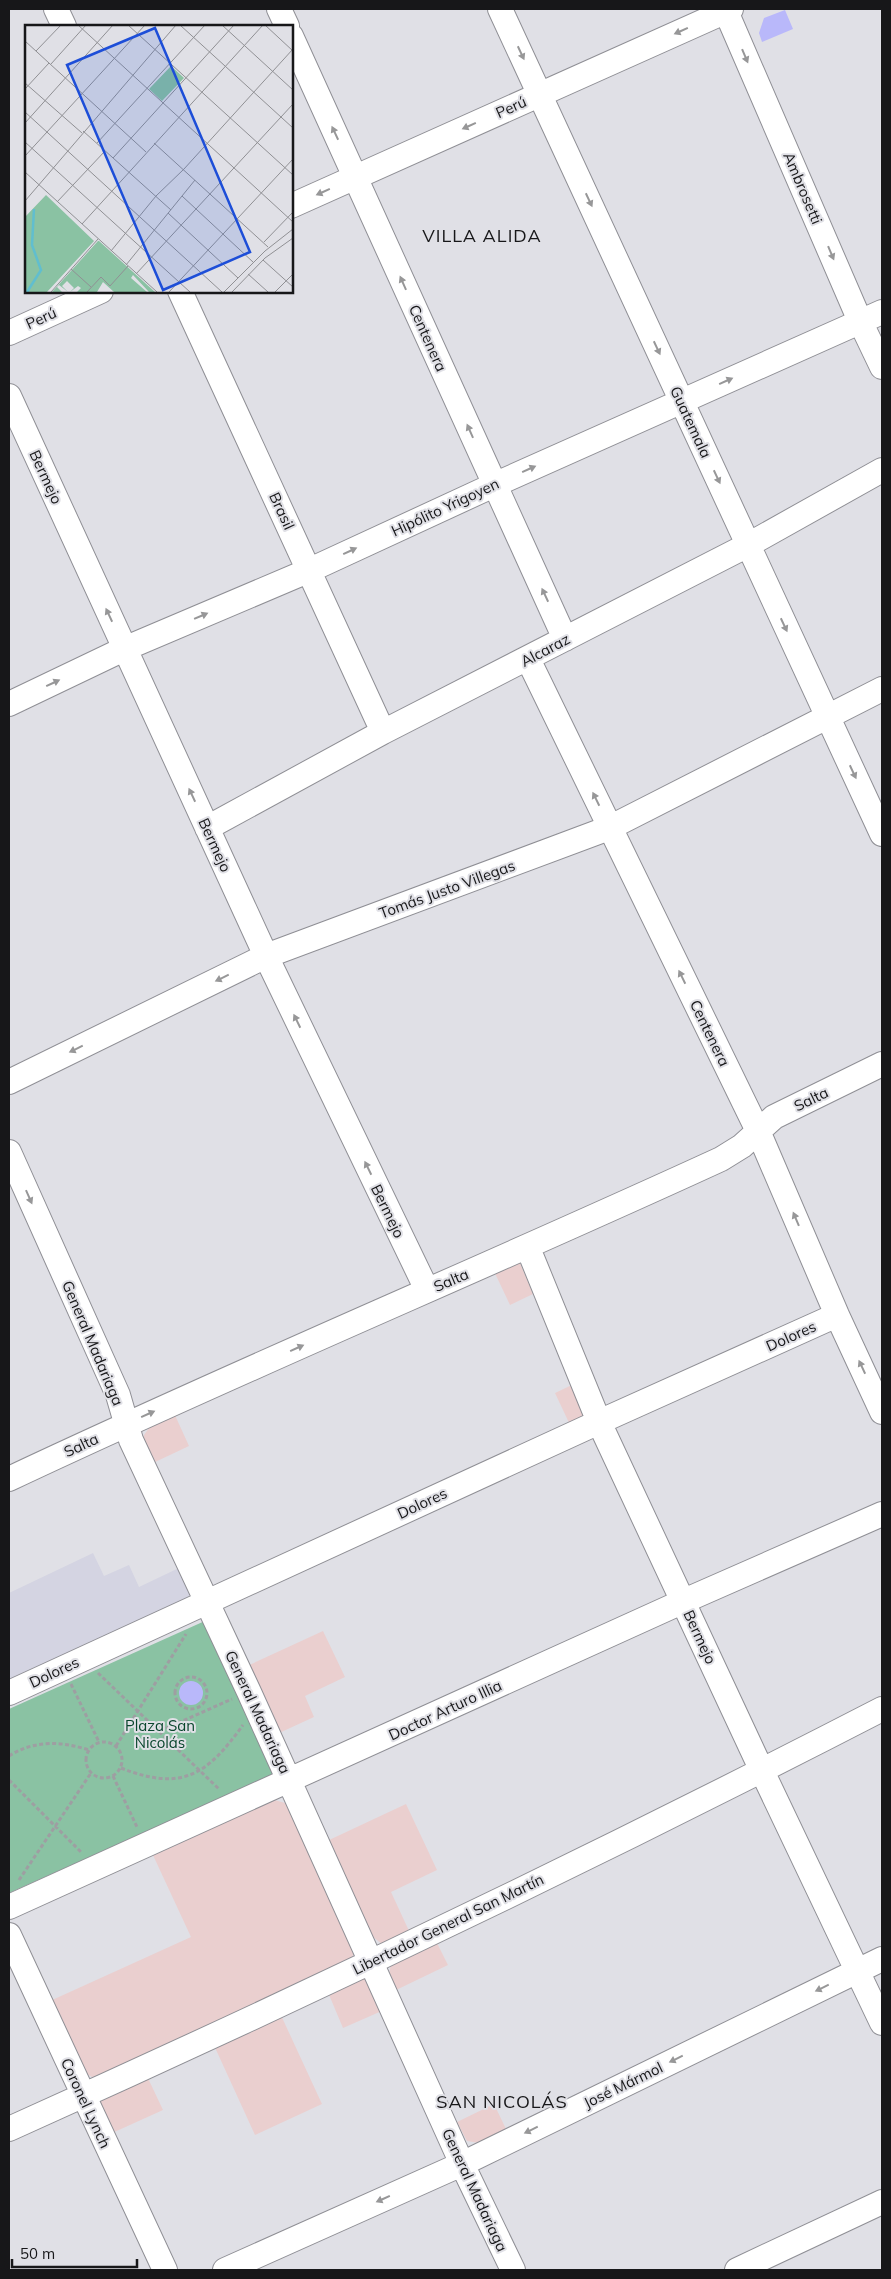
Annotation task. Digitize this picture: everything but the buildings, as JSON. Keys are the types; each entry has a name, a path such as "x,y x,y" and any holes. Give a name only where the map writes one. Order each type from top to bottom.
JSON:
{"street":[{"path":"56,9 64,25"},
{"path":"279,9 287,25"},
{"name":"Guatemala","path":"500,9 882,834"},
{"name":"Perú","path":"292,206 727,10"},
{"name":"Ambrosetti","path":"727,10 860,321 882,367"},
{"name":"Centenera","path":"292,38 565,639"},
{"name":"Perú","path":"9,332 99,292"},
{"name":"Brasil","path":"180,292 383,732"},
{"name":"Hipólito Yrigoyen","path":"9,704 124,649 310,570 494,485 882,312"},
{"name":"Bermejo","path":"9,396 266,956 427,1290"},
{"name":"Alcaraz","path":"207,828 383,732 748,545 882,470"},
{"name":"Centenera","path":"528,659 758,1131 837,1315 881,1407"},
{"name":"Tomás Justo Villegas","path":"9,1082 266,956 609,828 882,690"},
{"name":"Salta","path":"9,1478 427,1290 528,1248 721,1159 742,1146 774,1116 882,1064"},
{"name":"General Madariaga","path":"9,1152 118,1395 131,1440 252,1699 462,2164 513,2270"},
{"name":"Bermejo","path":"528,1248 599,1422 762,1772 882,2023"},
{"name":"Dolores","path":"9,1693 599,1422 837,1315"},
{"name":"Doctor Arturo Illia","path":"11,1898 96,1868 146,1846 684,1601 882,1514"},
{"name":"Libertador General San Martín","path":"9,2129 370,1962 762,1772 882,1709"},
{"name":"Coronel Lynch","path":"9,1935 165,2270"},
{"name":"José Mármol","path":"226,2270 462,2164 882,1959"},
{"path":"737,2270 882,2202"}],"path":[{"path":"116,1746 139,1712 190,1627"},
{"path":"74,1664 139,1712 236,1806"},
{"path":"74,1664 99,1742"},
{"path":"194,1678 206,1687 206,1698 198,1707 185,1708 177,1701 175,1691 184,1679 194,1678"},
{"path":"160,1732 201,1713 252,1699"},
{"path":"121,1768 141,1776 164,1780 187,1776 209,1766 225,1750 252,1699"},
{"path":"198,1707 201,1713"},
{"path":"105,1741 116,1746 122,1756 121,1768 113,1776 102,1778 92,1773 86,1762 89,1750 99,1742 105,1741"},
{"path":"9,1756 21,1748 39,1744 59,1743 89,1750"},
{"path":"11,1898 55,1826 92,1773"},
{"path":"113,1776 146,1846"},
{"path":"9,1780 96,1868"}],"shaded area":[{"path":"515,1260 520,1263 533,1294 510,1305 493,1269"},
{"path":"574,1384 585,1413 582,1419 571,1427 555,1393"},
{"path":"174,1413 189,1446 153,1463 143,1440 144,1435 152,1424"},
{"path":"93,1553 104,1576 129,1565 139,1587 183,1566 193,1593 190,1599 9,1683 9,1593"},
{"path":"323,1631 345,1677 305,1696 314,1717 277,1734 245,1667"},
{"path":"271,1799 292,1805 355,1952 351,1959 99,2076 92,2077 85,2073 50,2001 191,1937 152,1853"},
{"path":"406,1804 437,1870 391,1892 410,1933 382,1944 373,1937 327,1841"},
{"path":"434,1937 448,1965 394,1991 389,1975 391,1963"},
{"path":"360,1978 369,1980 384,2010 343,2028 327,1990"},
{"path":"279,2011 322,2104 255,2135 212,2041"},
{"path":"146,2074 163,2110 110,2134 98,2108 101,2097"},
{"path":"494,2104 506,2129 479,2143 467,2141 457,2122"}],"green space":[{"name":"Plaza San Nicolás","path":"207,1620 277,1773 9,1893 9,1709"}],"district":[{"name":"VILLA ALIDA","path":"482,235"},
{"name":"SAN NICOLÁS","path":"502,2101"}]}
